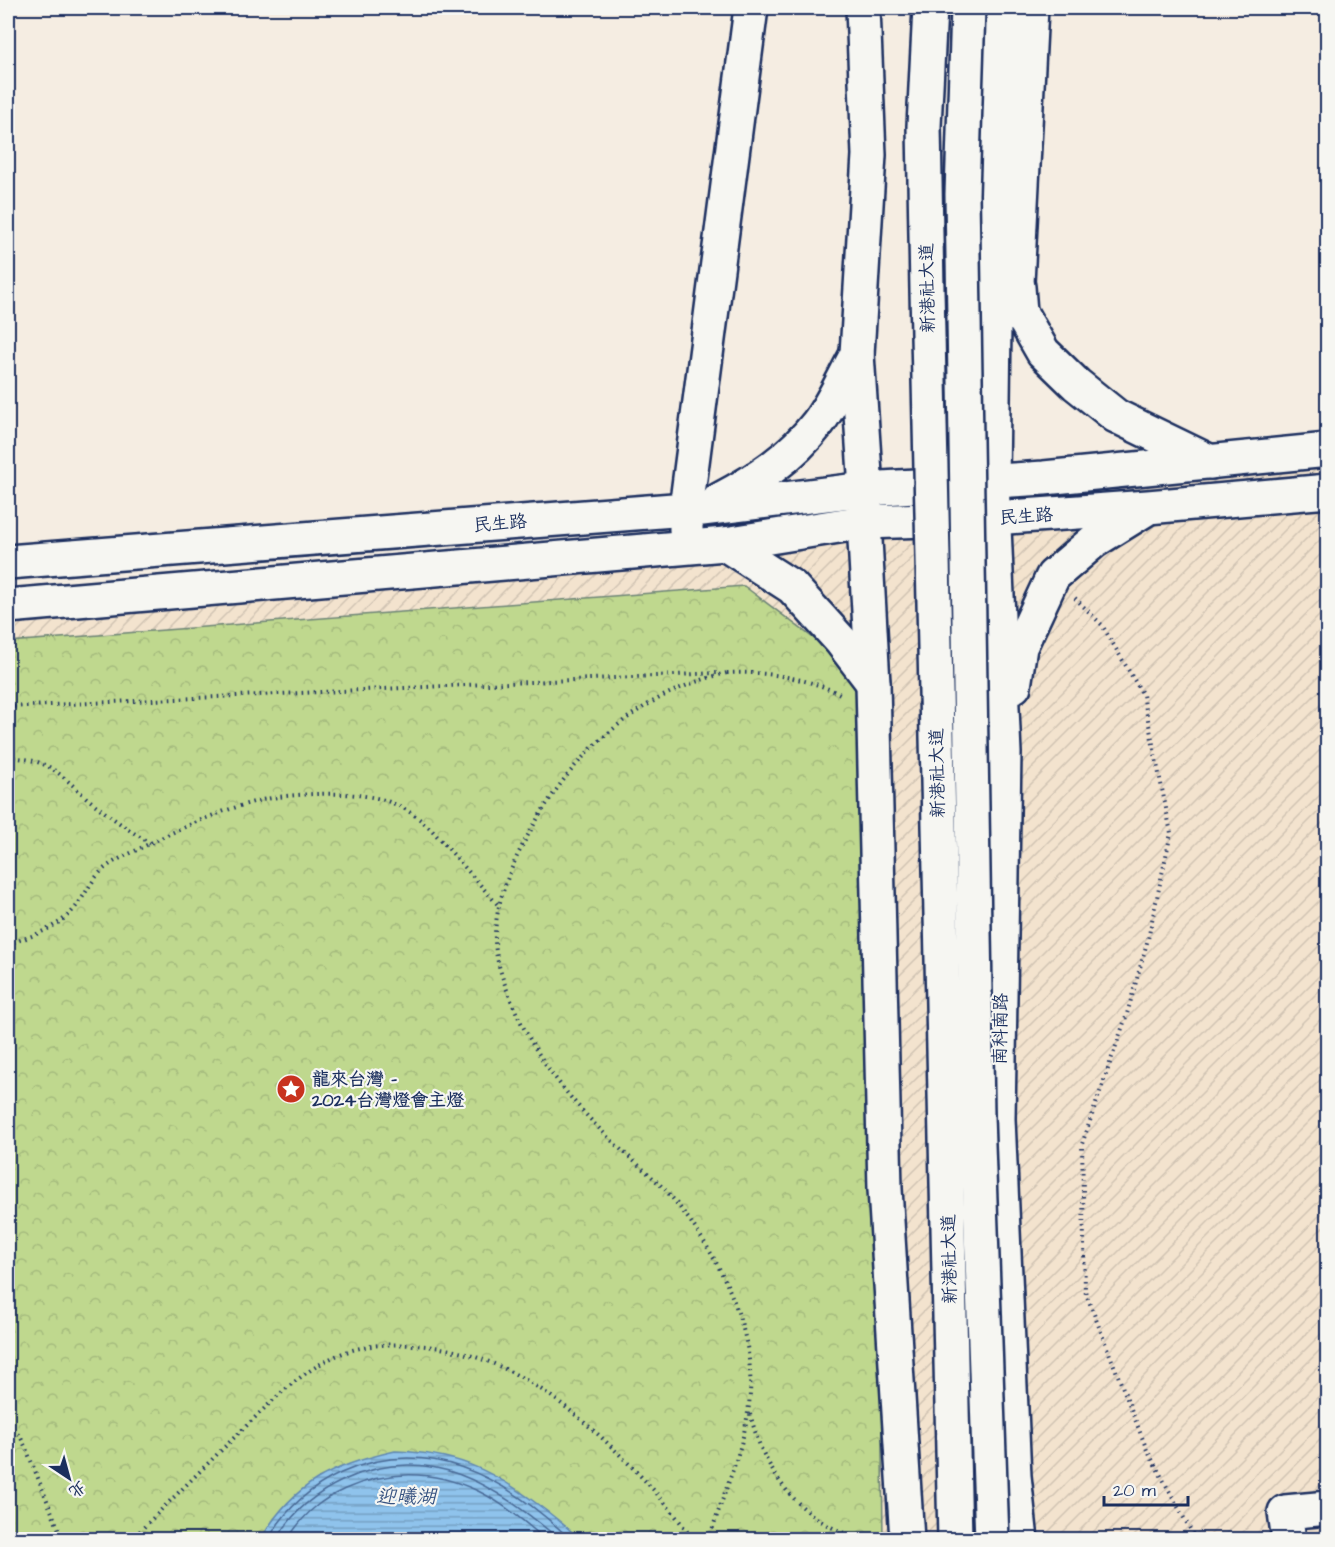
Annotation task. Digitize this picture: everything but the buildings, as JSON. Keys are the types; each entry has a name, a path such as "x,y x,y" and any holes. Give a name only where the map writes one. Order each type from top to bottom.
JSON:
{"street":[{"path":"687,547 694,509 751,8"},
{"path":"864,8 869,155"},
{"path":"884,8 869,155 857,354 866,489 864,522 873,699 885,1189 907,1538"},
{"name":"新港社大道","path":"930,8 924,126 926,267 955,1539"},
{"name":"新港社大道","path":"968,8 962,194 977,1104 992,1539"},
{"path":"992,482 999,8"},
{"path":"992,482 1017,283 1031,8"},
{"path":"1017,283 1020,312 1043,352 1076,384 1116,416 1211,462"},
{"path":"694,509 758,479 800,445 819,422 857,354"},
{"name":"民生路","path":"8,562 694,509 866,489 992,482 1328,450"},
{"name":"南科南路","path":"992,482 1004,753 998,1119 1014,1476 1021,1539"},
{"name":"民生路","path":"8,606 724,544 864,522 994,518 1328,491"},
{"path":"1004,753 1020,646 1053,576 1095,541 1148,507"},
{"path":"724,544 792,587 841,641 873,699"},
{"path":"1289,1539 1285,1512 1328,1508"}],"path":[{"path":"1053,576 1102,625 1143,695 1171,832 1148,939 1127,1014 1082,1144 1085,1291 1147,1450 1196,1539"},
{"path":"8,707 750,672 822,686 840,694 873,699"},
{"path":"709,1539 740,1451 750,1412 752,1380 742,1323 720,1270 704,1242 670,1196 584,1112 558,1083 532,1046 513,1004 497,958 495,934 499,906 516,858 530,831 560,785 586,754 620,723 659,698 702,679 727,673"},
{"path":"8,757 37,761 50,767 114,819 150,843"},
{"path":"8,944 44,931 68,916 94,878 109,864 150,843 214,816 277,797 348,795 367,796 387,801 417,816 444,842 499,906"},
{"path":"131,1539 262,1410 305,1375 344,1353 382,1344 420,1345 471,1354 495,1363 540,1387 606,1442 660,1498 693,1539"},
{"path":"750,1412 760,1447 769,1465 777,1478 803,1507 834,1529 850,1535 869,1539 907,1538"},
{"path":"8,1427 20,1436 25,1446 63,1539"}],"shaded area":[{"path":"1327,468 1327,1539 8,1539 8,599"}],"green space":[{"path":"744,586 873,683 883,1539 8,1540 8,642"}],"water":[{"name":"迎曦湖","path":"395,1451 416,1452 453,1459 486,1472 536,1503 579,1539 261,1539 287,1504 317,1479 352,1463"}],"place":[{"name":"龍來台灣 - 2024台灣燈會主燈","path":"291,1089"}]}
